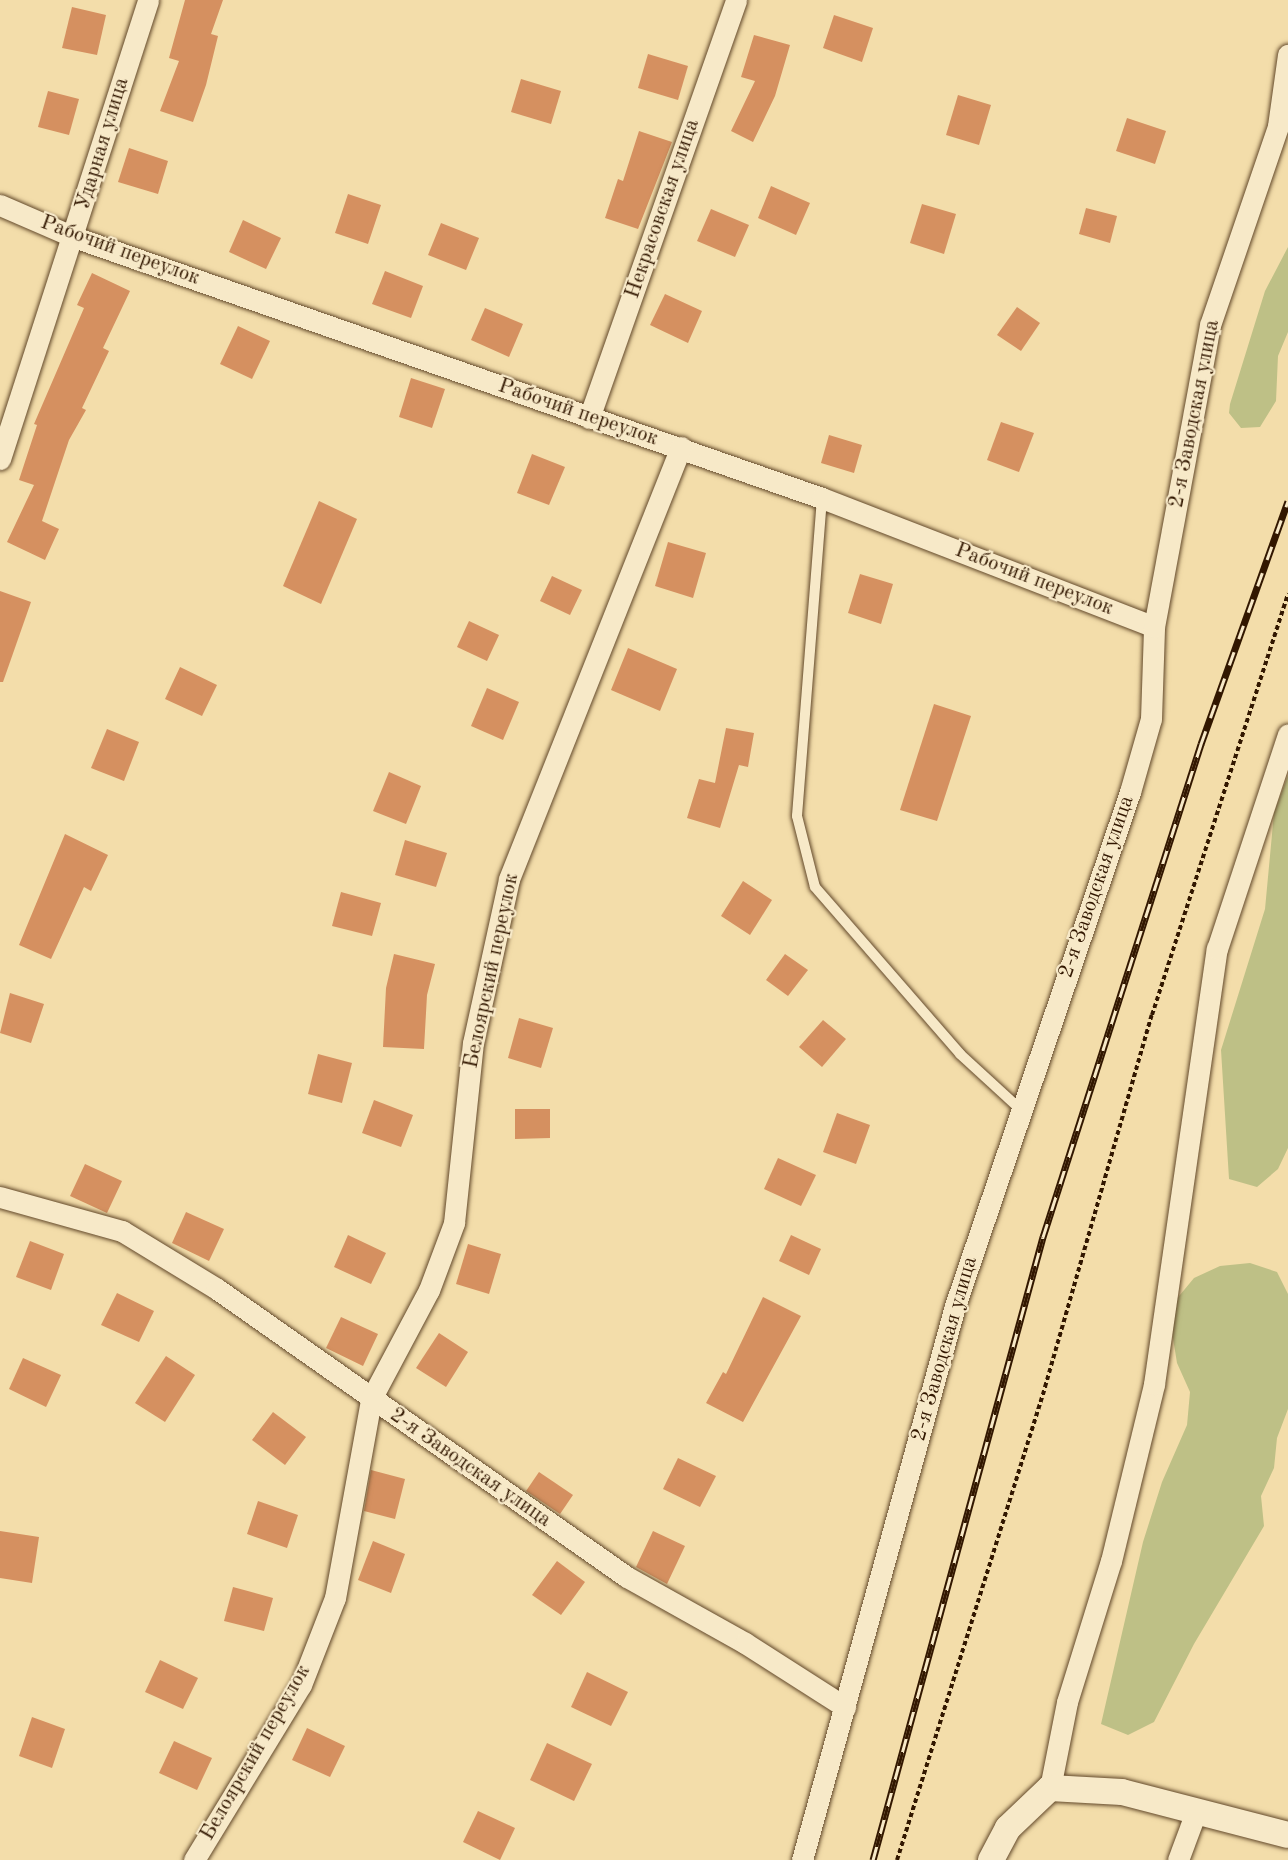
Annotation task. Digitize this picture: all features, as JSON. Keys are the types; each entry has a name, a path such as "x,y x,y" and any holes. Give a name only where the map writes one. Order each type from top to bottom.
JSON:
{"street":[{"name":"Ударная улица","path":"0,459 74,237 148,0"},
{"name":"Некрасовская улица","path":"589,418 736,0"},
{"name":"2-я Заводская улица","path":"802,1860 955,1306 1020,1109 1130,792 1151,719 1154,627 1210,325 1278,126 1288,56"},
{"name":"Рабочий переулок","path":"0,205 74,237 822,498 1154,627"},
{"name":"Белоярский переулок","path":"194,1860 301,1685 335,1598 371,1399 429,1290 454,1223 472,1043 509,879 681,447"},
{"path":"991,1860 1008,1828 1050,1788 1067,1702 1111,1561 1154,1384 1216,949 1288,734"},
{"path":"0,1197 122,1231 217,1288 371,1399"},
{"name":"2-я Заводская улица","path":"371,1399 627,1577 745,1643 845,1707"},
{"path":"1050,1788 1122,1791 1197,1809 1288,1835"},
{"path":"1178,1860 1197,1809"}],"lane":[{"path":"822,498 797,816 815,887 960,1054 1020,1109"}],"path":[{"path":"897,1860 1045,1387 1152,1014 1288,593"}],"green space":[{"path":"1288,247 1288,332 1278,356 1276,401 1260,427 1241,428 1229,413 1230,404 1265,291"},
{"path":"1288,775 1288,1148 1278,1169 1257,1187 1229,1179 1221,1050 1265,909 1274,813"},
{"path":"1250,1263 1277,1272 1288,1294 1288,1409 1277,1438 1274,1468 1261,1496 1264,1526 1194,1644 1154,1722 1128,1735 1101,1724 1143,1542 1162,1482 1187,1425 1190,1392 1177,1363 1172,1332 1175,1301 1194,1278 1220,1266"}],"building":[{"path":"185,0 223,0 211,34 218,36 206,85 193,122 160,111 179,61 169,58"},
{"path":"72,7 106,15 97,55 62,48"},
{"path":"834,15 873,28 862,62 823,48"},
{"path":"754,35 790,45 775,96 753,142 731,131 755,81 741,77"},
{"path":"648,54 688,66 678,100 638,88"},
{"path":"521,79 561,91 551,124 511,112"},
{"path":"48,91 79,99 69,135 38,127"},
{"path":"958,95 991,105 979,145 946,135"},
{"path":"1127,118 1166,131 1155,164 1116,151"},
{"path":"639,131 672,142 638,229 605,218 618,179 623,181"},
{"path":"129,148 168,161 158,194 118,182"},
{"path":"771,186 810,203 796,235 758,218"},
{"path":"348,194 381,205 368,244 335,233"},
{"path":"922,204 956,214 944,254 910,243"},
{"path":"1086,208 1117,216 1110,243 1079,234"},
{"path":"711,209 749,225 735,257 697,241"},
{"path":"243,220 281,238 266,269 229,252"},
{"path":"441,223 479,238 466,270 428,255"},
{"path":"385,271 423,286 411,318 372,304"},
{"path":"92,273 130,291 103,348 109,351 82,408 86,410 69,440 42,521 59,529 45,560 7,542 34,485 19,480 37,425 34,424 84,308 77,305"},
{"path":"665,294 702,311 688,343 650,325"},
{"path":"1017,307 1040,323 1021,351 997,335"},
{"path":"485,308 523,324 509,357 471,340"},
{"path":"238,326 270,341 252,379 220,364"},
{"path":"411,378 445,389 432,428 399,417"},
{"path":"1001,422 1034,433 1019,472 987,460"},
{"path":"829,435 862,445 854,473 821,463"},
{"path":"532,454 565,467 549,505 517,493"},
{"path":"319,501 357,519 321,604 283,586"},
{"path":"668,542 706,553 693,598 655,586"},
{"path":"860,574 893,584 881,624 848,613"},
{"path":"552,576 582,590 570,615 540,601"},
{"path":"0,591 31,602 3,682 0,682"},
{"path":"469,621 499,635 487,661 457,647"},
{"path":"628,648 677,669 660,711 611,690"},
{"path":"180,667 217,685 202,716 165,699"},
{"path":"487,688 519,702 503,740 471,726"},
{"path":"934,704 971,716 937,821 900,810"},
{"path":"726,728 754,733 748,767 739,765 720,828 687,818 699,779 715,783"},
{"path":"107,729 139,742 124,781 91,768"},
{"path":"389,772 421,786 406,824 373,811"},
{"path":"65,834 108,855 91,891 84,887 51,959 19,945"},
{"path":"405,840 447,853 436,887 395,875"},
{"path":"743,881 772,900 750,935 721,916"},
{"path":"341,892 381,903 372,936 332,926"},
{"path":"394,954 435,964 427,995 424,1049 383,1047 386,988"},
{"path":"785,954 808,970 788,996 766,980"},
{"path":"10,993 44,1004 31,1043 0,1033"},
{"path":"519,1018 553,1028 541,1068 508,1058"},
{"path":"823,1020 846,1039 822,1067 799,1047"},
{"path":"318,1054 352,1063 342,1103 308,1094"},
{"path":"374,1100 413,1115 401,1147 362,1133"},
{"path":"515,1109 550,1109 550,1138 515,1139"},
{"path":"837,1113 870,1125 856,1164 823,1152"},
{"path":"778,1158 816,1175 801,1206 764,1189"},
{"path":"85,1164 122,1181 107,1213 70,1196"},
{"path":"186,1212 224,1229 209,1261 172,1243"},
{"path":"348,1235 386,1253 371,1284 334,1267"},
{"path":"791,1235 821,1249 809,1275 779,1261"},
{"path":"30,1241 64,1254 51,1290 16,1277"},
{"path":"468,1244 501,1254 489,1294 456,1284"},
{"path":"117,1293 154,1311 139,1342 101,1325"},
{"path":"763,1297 801,1316 743,1422 706,1403 723,1372 726,1374"},
{"path":"341,1317 378,1334 363,1366 326,1348"},
{"path":"439,1333 468,1352 446,1387 416,1368"},
{"path":"166,1356 195,1375 165,1422 135,1403"},
{"path":"23,1358 61,1375 46,1407 9,1389"},
{"path":"273,1412 306,1437 285,1465 252,1440"},
{"path":"678,1458 716,1476 700,1507 663,1489"},
{"path":"371,1470 405,1479 395,1519 364,1511"},
{"path":"539,1472 573,1495 560,1514 526,1491"},
{"path":"258,1501 298,1515 287,1548 247,1534"},
{"path":"0,1531 39,1537 32,1583 0,1578"},
{"path":"653,1531 685,1546 667,1584 636,1567"},
{"path":"373,1541 405,1554 391,1593 358,1580"},
{"path":"557,1561 585,1582 561,1615 532,1595"},
{"path":"233,1587 273,1598 264,1631 224,1621"},
{"path":"160,1660 198,1678 183,1709 145,1692"},
{"path":"587,1672 628,1692 611,1726 571,1707"},
{"path":"32,1717 65,1729 52,1768 19,1756"},
{"path":"307,1728 345,1746 330,1777 292,1760"},
{"path":"174,1741 212,1758 197,1790 159,1773"},
{"path":"547,1743 592,1764 574,1801 530,1780"},
{"path":"478,1811 515,1828 500,1860 463,1842"}],"railway":[{"path":"873,1860 1043,1237 1201,744 1288,501"}]}
